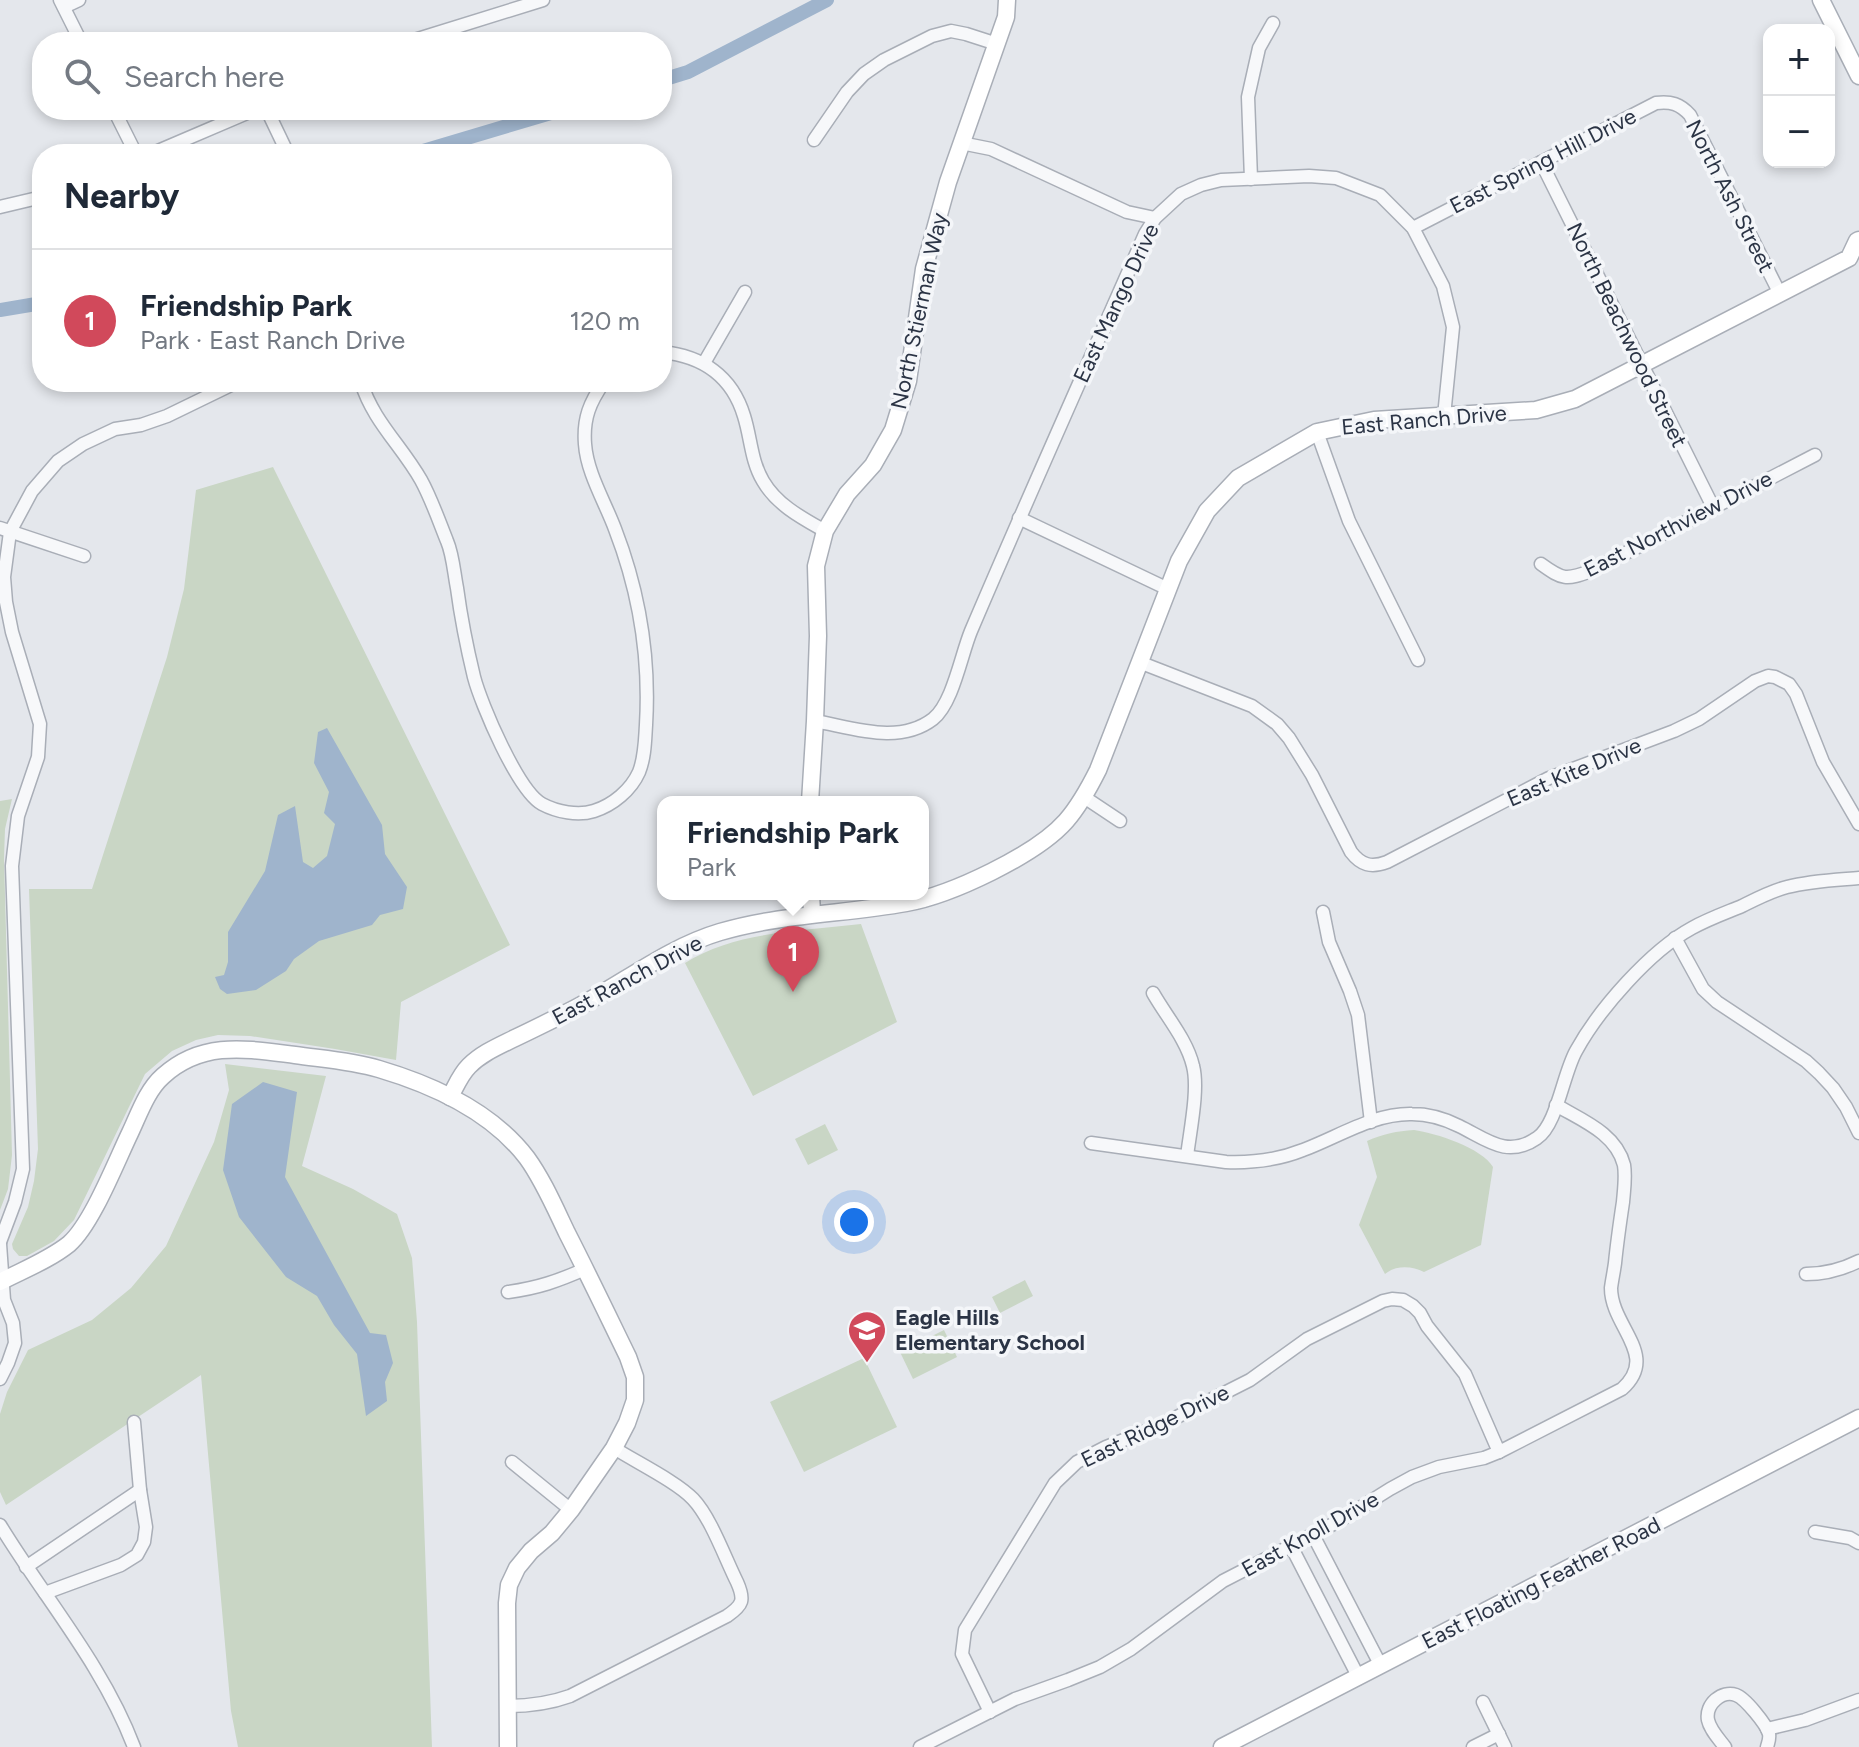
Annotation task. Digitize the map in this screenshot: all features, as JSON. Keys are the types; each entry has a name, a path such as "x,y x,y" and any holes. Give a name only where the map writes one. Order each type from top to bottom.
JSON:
{"street":[{"path":"76,32 62,4 79,0"},
{"path":"440,32 543,0"},
{"name":"North Stierman Way","path":"810,796 818,636 816,566 825,531 847,494 873,465 893,430 908,381 924,269 948,182 1006,17 1007,0"},
{"path":"1821,0 1859,76"},
{"path":"1251,179 1248,97 1259,48 1273,23"},
{"path":"814,140 847,92 864,74 884,60 932,36 951,31 997,44"},
{"name":"East Spring Hill Drive","path":"1413,228 1656,103 1675,103"},
{"name":"North Ash Street","path":"1675,103 1690,115 1780,294"},
{"path":"119,120 131,144"},
{"path":"174,144 231,120"},
{"path":"272,120 283,144"},
{"path":"961,143 991,149 1127,212 1155,218"},
{"name":"North Beachwood Street","path":"1541,162 1713,507"},
{"name":"East Mango Drive","path":"815,721 903,734 936,717 945,705 963,650 1019,518 1145,234 1155,218 1181,194 1221,180 1309,176 1336,178 1380,195 1413,228 1443,286 1453,327 1444,416"},
{"path":"0,207 32,199"},
{"name":"East Ranch Drive","path":"929,898 1021,856 1043,843 1066,822 1098,770 1179,561 1207,511 1238,478 1317,432 1374,420 1536,410 1575,399 1854,259 1859,240"},
{"path":"704,363 745,292"},
{"path":"672,353 704,363 726,381 744,416 753,458 764,482 779,501 796,515 825,531"},
{"path":"0,1379 15,1343 13,1323 1,1281 0,1243 23,1169 12,866 18,816 38,757 40,724 6,602 5,530 58,461 83,444 115,429 141,425 167,416 216,392"},
{"path":"364,392 368,402 421,481 449,545 475,679 492,724 527,790 540,803 570,813 604,808 623,795 638,774 645,747 648,692 642,627 631,577 588,462 585,445 585,425 591,400 597,392"},
{"path":"1317,432 1349,521 1418,660"},
{"name":"East Northview Drive","path":"1541,564 1555,574 1570,578 1591,571 1815,455"},
{"path":"1019,518 1168,589"},
{"path":"5,530 84,556"},
{"name":"East Kite Drive","path":"1139,662 1252,706 1277,724 1312,775 1351,852 1364,864 1373,866 1387,862 1549,778 1674,731 1768,676 1789,684 1796,694 1823,762 1859,824"},
{"path":"1084,797 1120,821"},
{"path":"1091,1143 1244,1163 1266,1161 1302,1150 1391,1115 1414,1114 1458,1125 1502,1147 1519,1148 1539,1137 1550,1123 1564,1077 1576,1051 1602,1010 1652,956 1693,927 1783,888 1810,882 1859,878"},
{"path":"811,900 812,914"},
{"name":"East Ranch Drive","path":"450,1097 462,1074 481,1055 578,1007 673,951 718,933 760,922 919,900"},
{"path":"1323,912 1329,942 1358,1015 1371,1122"},
{"path":"1675,938 1703,989 1717,1002 1806,1061 1840,1098 1859,1133"},
{"path":"1153,993 1186,1049 1193,1067 1195,1085 1187,1156"},
{"path":"1,1281 44,1260 71,1242 91,1213 146,1099 162,1077 186,1060 210,1050 240,1048 377,1068 450,1097 504,1133 527,1158 545,1188 635,1377 635,1400 614,1448 571,1510 517,1568 509,1585 508,1747"},
{"name":"East Knoll Drive","path":"920,1747 1015,1699 1100,1667 1131,1649 1223,1581 1313,1535 1412,1477 1499,1452 1622,1389 1630,1382 1636,1372 1637,1361 1611,1289 1625,1184 1624,1163 1602,1131 1556,1105"},
{"path":"1806,1274 1825,1274 1859,1261"},
{"path":"508,1292 547,1285 585,1269"},
{"name":"East Ridge Drive","path":"990,1712 962,1654 965,1630 1055,1483 1077,1462 1159,1426 1250,1380 1307,1339 1383,1301 1403,1300 1420,1313 1465,1374 1499,1452"},
{"name":"East Floating Feather Road","path":"1222,1747 1859,1418"},
{"path":"45,1593 121,1565 137,1555 144,1542 146,1527 134,1422"},
{"path":"507,1706 552,1703 570,1696 727,1616 742,1601 742,1592 703,1511 678,1487 614,1448"},
{"path":"512,1462 571,1510"},
{"path":"26,1567 140,1490"},
{"path":"0,1525 110,1693 134,1747"},
{"path":"1815,1532 1850,1538 1859,1543"},
{"path":"1313,1535 1381,1666"},
{"path":"1291,1546 1359,1678"},
{"path":"1725,1747 1711,1728 1708,1710 1715,1699 1726,1694 1745,1700 1767,1729 1767,1747"},
{"path":"1767,1729 1805,1720 1859,1700"},
{"path":"1483,1702 1505,1747"},
{"path":"1473,1747 1499,1734"}],"green space":[{"path":"273,467 510,945 401,1002 396,1060 250,1036 218,1035 196,1040 172,1051 145,1074 74,1220 54,1241 27,1256 19,1256 12,1244 28,1207 38,1149 29,889 92,889 167,657 184,589 196,490"},
{"path":"12,799 5,829 4,858 12,1155 8,1189 0,1210 0,801"},
{"path":"861,924 897,1022 753,1096 685,963 705,952 747,938"},
{"path":"225,1064 326,1076 302,1166 353,1189 397,1214 412,1258 432,1747 238,1747 231,1711 201,1375 6,1505 0,1492 0,1414 7,1392 28,1350 92,1320 131,1288 166,1246 214,1142 229,1090"},
{"path":"825,1124 838,1150 808,1165 795,1139"},
{"path":"1414,1130 1434,1134 1469,1148 1493,1167 1481,1245 1424,1272 1404,1267 1385,1274 1359,1225 1377,1177 1367,1141 1390,1133"},
{"path":"1025,1280 1033,1296 1000,1313 992,1297"},
{"path":"944,1330 957,1357 913,1379 900,1352"},
{"path":"864,1358 897,1427 804,1472 770,1402"}],"water":[{"path":"327,728 382,825 385,854 407,887 403,909 380,915 372,925 319,941 294,959 286,971 256,990 227,994 220,989 215,977 224,975 228,962 228,932 265,871 278,815 295,806 303,862 313,868 327,856 335,824 324,813 329,792 314,763 318,732"},
{"path":"263,1082 297,1092 285,1177 370,1333 386,1335 393,1363 385,1382 387,1401 366,1416 357,1354 334,1325 317,1296 286,1277 239,1217 223,1170 232,1104"}],"waterway":[{"path":"672,77 688,72 827,0"},
{"path":"447,144 527,120"},
{"path":"0,310 32,305"}],"place":[{"name":"Friendship Park","path":"793,992"},
{"name":"Eagle Hills Elementary School","path":"867,1364"}]}
